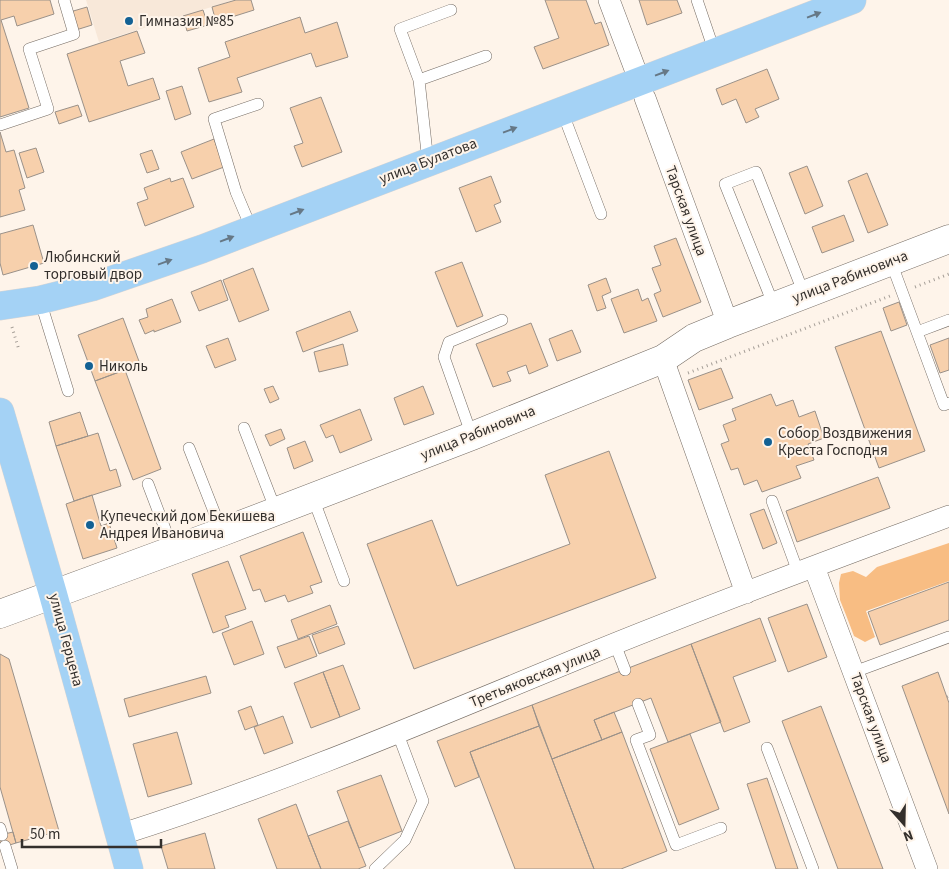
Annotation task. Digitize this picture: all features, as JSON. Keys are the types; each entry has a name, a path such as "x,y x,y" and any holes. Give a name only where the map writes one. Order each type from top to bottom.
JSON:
{"main road":[{"name":"улица Булатова","path":"6,315 40,300 92,287 150,268 852,0"},
{"name":"улица Герцена","path":"0,412 53,594 129,869"}],"street":[{"path":"609,0 635,69"},
{"name":"Тарская улица","path":"645,98 728,324"},
{"name":"улица Рабиновича","path":"0,614 313,498 472,436 671,368 694,338 949,239"},
{"path":"671,368 746,593"},
{"name":"Третьяковская улица","path":"119,835 210,806 398,734 615,644 949,516"},
{"name":"Тарская улица","path":"806,570 854,672 927,869"}],"lane":[{"path":"0,125 48,109 29,49 74,34 64,0"},
{"path":"697,0 714,53"},
{"path":"428,162 419,80 400,28 451,10"},
{"path":"419,80 486,56"},
{"path":"252,230 236,192 214,119 258,104"},
{"path":"562,111 601,214"},
{"path":"774,306 725,184 756,172 804,294"},
{"path":"891,262 944,405 949,403"},
{"path":"40,300 68,391"},
{"path":"472,436 444,357 448,342 502,320"},
{"path":"917,332 949,320"},
{"path":"244,428 276,511"},
{"path":"189,448 222,532"},
{"path":"148,484 173,550"},
{"path":"313,498 344,581"},
{"path":"772,502 806,570"},
{"path":"854,672 948,640"},
{"path":"615,644 625,670"},
{"path":"638,704 650,735 636,740 676,845 721,828"},
{"path":"375,869 405,840 423,801 398,734"},
{"path":"767,748 813,869"},
{"path":"2,836 12,869"}],"path":[{"path":"671,368 949,274"},
{"path":"6,315 19,350"}],"shaded area":[{"name":"Гимназия №85","path":"86,0 234,0 99,42"},
{"path":"949,543 949,581 866,611 875,637 865,642 854,636 840,600 839,583 841,574 853,571 866,577 877,567"}],"building":[{"path":"0,0 50,0 54,14 17,26 14,16 1,20 29,108 0,117"},
{"path":"236,0 251,0 254,10 216,22 212,7"},
{"path":"545,0 586,0 595,24 601,22 609,45 543,69 534,47 559,38"},
{"path":"639,0 677,0 682,13 647,25"},
{"path":"87,7 92,25 76,30 70,12"},
{"path":"203,10 208,25 187,31 183,16"},
{"path":"300,17 305,33 337,22 348,57 316,67 311,53 237,78 242,92 209,102 198,68 230,57 225,42"},
{"path":"137,31 145,53 120,61 128,86 153,78 160,99 89,122 67,54"},
{"path":"767,69 779,99 755,109 759,117 746,123 736,99 722,105 716,89"},
{"path":"182,86 191,114 175,120 166,91"},
{"path":"321,97 342,152 302,167 294,146 303,143 290,108"},
{"path":"78,105 82,116 59,124 55,112"},
{"path":"0,132 6,152 14,150 25,188 19,190 25,210 0,217"},
{"path":"214,139 224,167 192,179 181,152"},
{"path":"36,148 44,172 27,178 19,153"},
{"path":"152,150 159,169 147,173 140,154"},
{"path":"807,166 823,206 805,214 789,173"},
{"path":"867,173 888,225 868,233 848,181"},
{"path":"491,176 501,202 494,205 501,222 476,232 459,188"},
{"path":"170,178 171,182 183,178 194,207 145,226 137,203 148,199 144,188"},
{"path":"844,215 854,241 822,253 812,227"},
{"path":"33,225 44,263 3,275 0,263 0,234"},
{"path":"676,238 701,302 663,317 654,294 661,291 652,268 661,265 654,246"},
{"path":"462,262 483,316 457,327 435,272"},
{"path":"253,268 269,310 239,322 223,280"},
{"path":"606,278 611,292 602,296 606,308 597,311 588,285"},
{"path":"221,280 228,300 199,311 191,292"},
{"path":"638,289 642,301 648,298 657,321 624,333 611,299"},
{"path":"172,299 181,322 145,334 139,320 148,317 146,309"},
{"path":"899,302 907,325 891,331 883,308"},
{"path":"350,311 358,331 303,352 296,332"},
{"path":"123,318 140,364 95,381 78,335"},
{"path":"531,323 548,366 529,374 526,365 507,372 511,381 493,387 476,344"},
{"path":"572,330 581,352 557,361 549,339"},
{"path":"881,331 925,451 879,468 835,347"},
{"path":"228,338 236,360 215,368 206,346"},
{"path":"949,338 949,370 940,373 930,345"},
{"path":"343,344 348,365 319,372 314,352"},
{"path":"721,368 733,398 699,410 688,380"},
{"path":"125,370 161,469 133,480 95,381"},
{"path":"273,386 279,399 270,403 264,389"},
{"path":"423,386 434,414 404,425 394,398"},
{"name":"Собор Воздвижения Креста Господня","path":"771,394 776,406 793,400 799,417 815,411 824,438 808,444 814,460 796,466 801,478 762,492 757,480 744,485 738,468 731,470 721,444 729,441 723,425 736,420 732,409"},
{"path":"360,409 372,440 340,453 333,435 326,438 320,425"},
{"path":"80,412 88,436 56,446 49,422"},
{"path":"281,429 285,439 270,446 265,435"},
{"path":"98,433 110,471 116,469 121,486 74,501 56,446"},
{"path":"305,441 313,461 294,469 287,448"},
{"path":"609,451 656,578 414,669 367,544 432,520 457,586 570,544 545,475"},
{"path":"878,477 890,508 797,542 786,511"},
{"path":"92,495 101,526 109,523 117,548 83,559 66,504"},
{"path":"764,509 777,543 763,549 750,514"},
{"path":"303,532 322,582 310,586 313,593 288,602 285,595 265,602 260,589 253,591 240,556"},
{"path":"228,561 246,609 225,616 229,627 213,633 192,574"},
{"path":"949,582 949,620 880,645 868,612"},
{"path":"807,604 827,657 788,672 768,618"},
{"path":"330,605 337,624 298,639 291,620"},
{"path":"760,618 776,661 733,677 750,722 724,732 691,644"},
{"path":"252,621 264,654 234,665 222,633"},
{"path":"338,626 345,644 319,654 312,635"},
{"path":"309,636 317,656 285,668 277,647"},
{"path":"691,644 721,722 668,742 651,698 594,720 602,740 552,759 532,705"},
{"path":"0,654 9,659 59,831 16,843 0,787"},
{"path":"343,665 360,709 340,717 323,672"},
{"path":"323,672 340,717 311,728 294,683"},
{"path":"938,672 949,703 949,814 902,686"},
{"path":"206,676 211,693 129,717 124,699"},
{"path":"532,705 539,726 470,752 479,777 455,787 437,741"},
{"path":"251,706 258,725 245,730 238,711"},
{"path":"821,706 883,869 838,869 782,721"},
{"path":"614,712 622,732 602,740 594,720"},
{"path":"283,716 293,743 264,754 254,727"},
{"path":"539,726 594,869 515,869 470,752"},
{"path":"177,732 192,784 148,797 133,744"},
{"path":"622,732 667,851 621,869 594,869 552,759"},
{"path":"690,734 719,809 679,825 650,749"},
{"path":"381,775 402,831 359,848 337,791"},
{"path":"767,778 798,869 776,869 747,784"},
{"path":"296,804 321,869 277,869 258,819"},
{"path":"348,821 366,866 358,869 321,869 308,836"},
{"path":"13,832 16,843 0,848 0,835"},
{"path":"205,833 215,869 168,869 161,846"}],"place":[{"name":"Гимназия №85","path":"129,21"},
{"name":"Любинский торговый двор","path":"34,266"},
{"name":"Николь","path":"89,366"},
{"name":"Собор Воздвижения Креста Господня","path":"768,442"},
{"name":"Купеческий дом Бекишева Андрея Ивановича","path":"90,525"}]}
